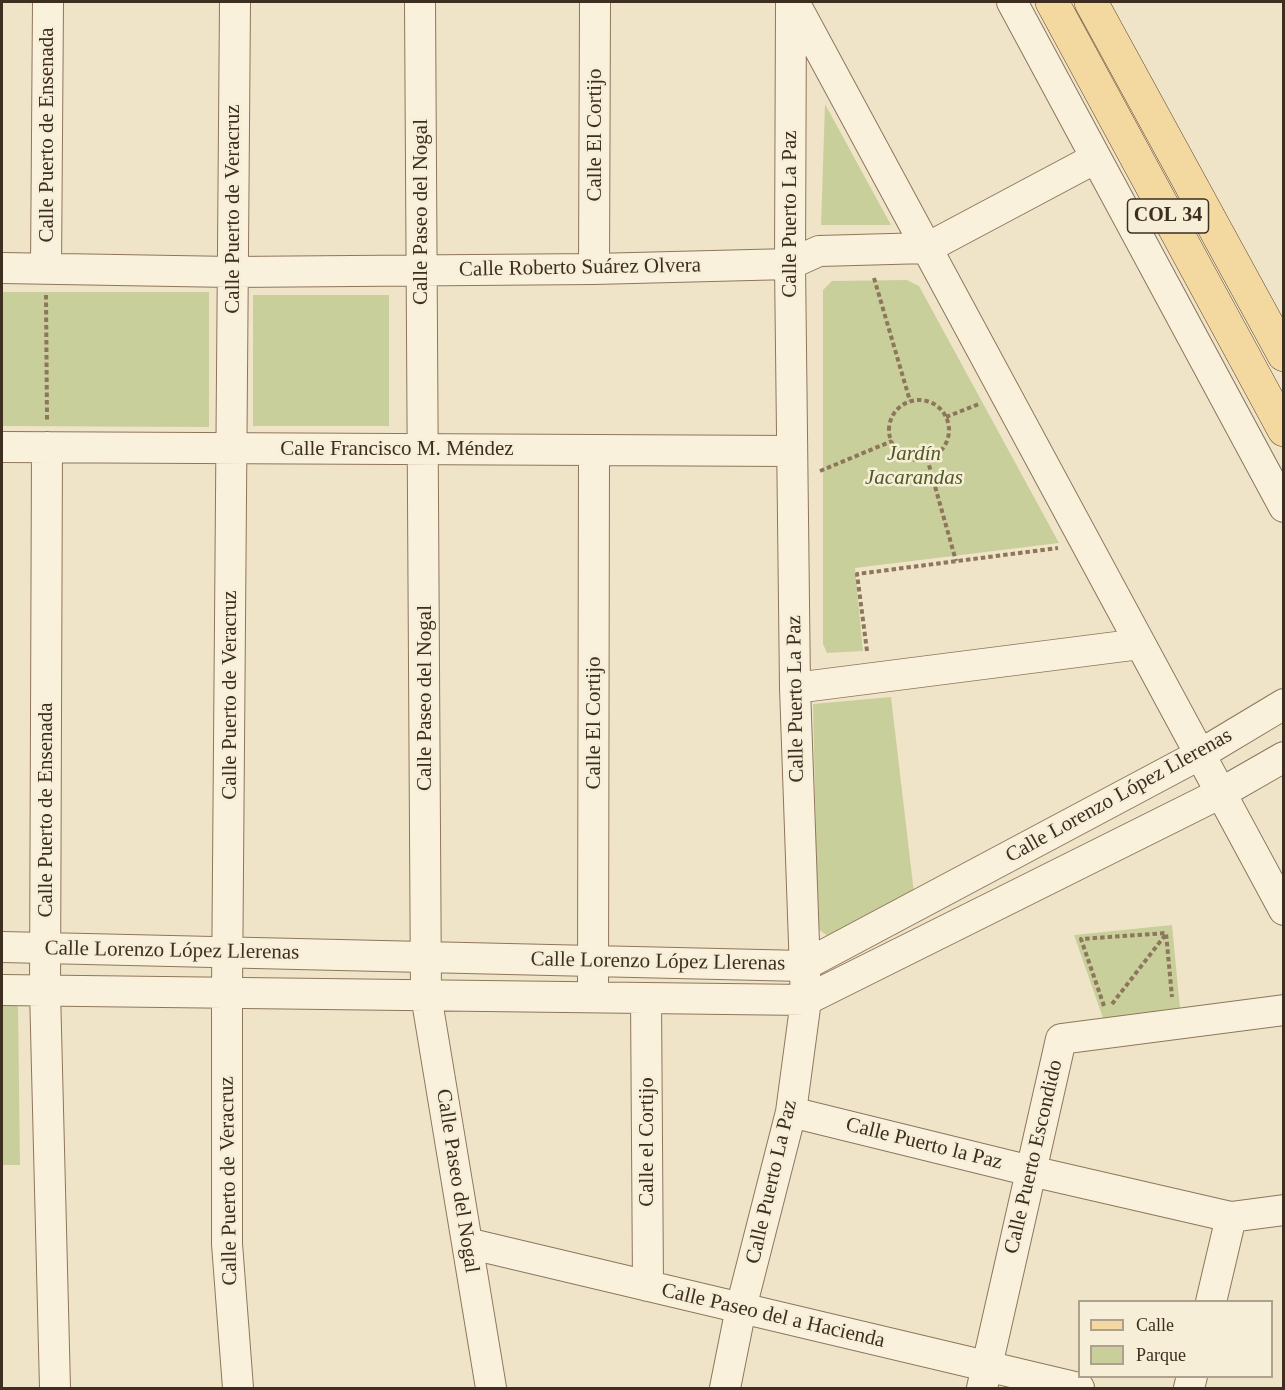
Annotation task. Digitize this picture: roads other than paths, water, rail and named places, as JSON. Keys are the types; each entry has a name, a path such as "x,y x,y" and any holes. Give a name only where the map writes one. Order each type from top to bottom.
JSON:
{"main road":[{"name":"COL 34","path":"1052,2 1284,430"},
{"name":"COL 34","path":"1091,2 1284,355"}],"street":[{"name":"Calle Puerto de Ensenada","path":"46,268 48,2"},
{"name":"Calle Puerto de Veracruz","path":"235,2 227,1244 238,1389"},
{"name":"Calle Paseo del Nogal","path":"420,2 426,995 491,1389"},
{"name":"Calle El Cortijo","path":"594,269 595,2"},
{"path":"792,2 1284,910"},
{"name":"Calle Puerto La Paz","path":"725,1389 741,1308 791,1112 806,1000 803,966 795,688 790,264 792,2"},
{"path":"1012,2 1284,507"},
{"name":"Calle Roberto Suárez Olvera","path":"2,268 232,272 594,269 790,264 819,251 927,248 1096,158"},
{"name":"Calle Francisco M. Méndez","path":"2,447 792,450"},
{"name":"Calle Puerto de Ensenada","path":"47,447 45,990 55,1389"},
{"name":"Calle El Cortijo","path":"592,997 594,450"},
{"path":"795,688 1140,644"},
{"name":"Calle Lorenzo López Llerenas","path":"2,947 803,966 1199,754 1284,705"},
{"name":"Calle Lorenzo López Llerenas","path":"2,990 806,1000 1221,794 1284,758"},
{"name":"Calle el Cortijo","path":"646,998 648,1286"},
{"name":"Calle Puerto Escondido","path":"984,1378 1061,1040 1284,1010"},
{"name":"Calle Puerto la Paz","path":"791,1112 1231,1217"},
{"path":"1211,1300 1231,1217 1284,1210"},
{"name":"Calle Paseo del a Hacienda","path":"467,1243 741,1308 984,1378 1079,1389"}],"park label":[{"name":"Jardín Jacarandas","path":"914,466"}]}
